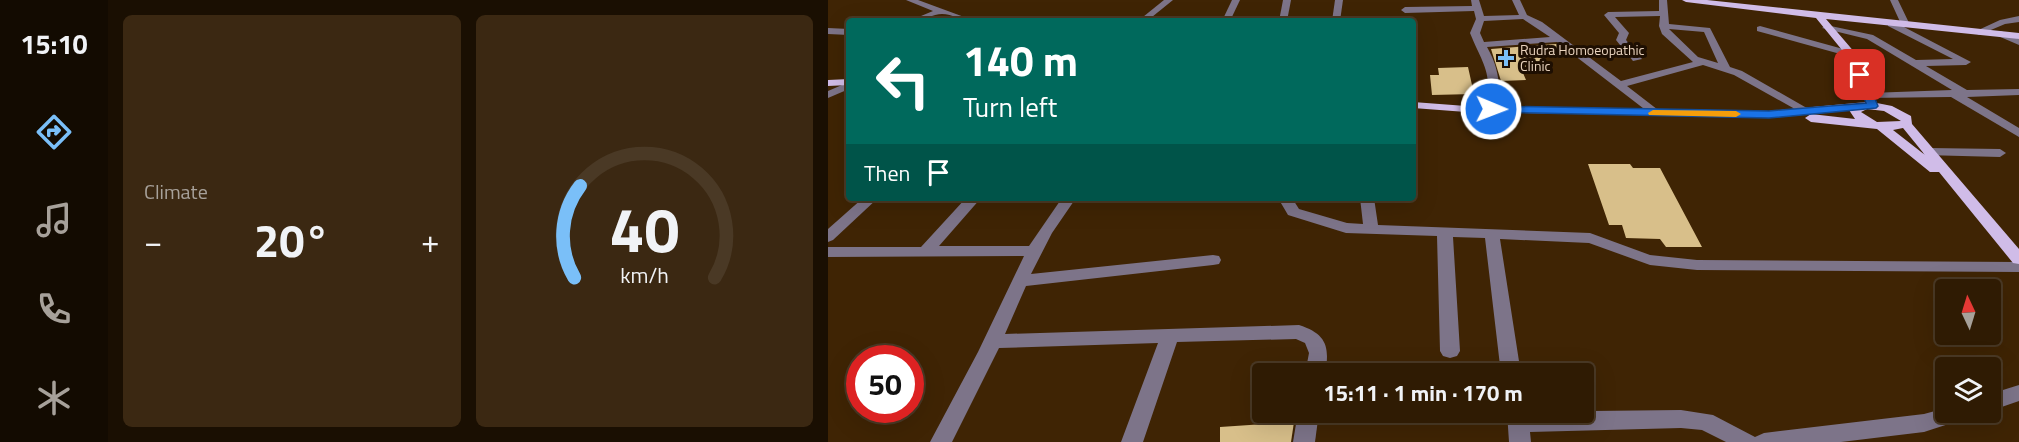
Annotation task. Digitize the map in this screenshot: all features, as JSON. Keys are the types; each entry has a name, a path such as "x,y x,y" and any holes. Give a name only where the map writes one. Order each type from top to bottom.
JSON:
{"main road":[{"path":"1686,0 1906,26 2019,36"},
{"path":"1819,16 1826,28 1851,54 1871,101 1900,113 1907,119 1906,124 2019,259"},
{"path":"828,84 846,84"},
{"path":"1871,101 1854,111 1859,117 1876,124 1959,188"},
{"path":"1416,105 1491,109 1769,114 1900,126 1906,124"},
{"path":"1769,114 1860,106"}],"street":[{"path":"910,0 963,18"},
{"path":"1146,18 1169,0"},
{"path":"1227,18 1236,0"},
{"path":"1284,18 1287,0"},
{"path":"1336,18 1339,0"},
{"path":"1403,0 1406,18"},
{"path":"1516,0 1523,16"},
{"path":"1663,0 1665,32 1700,63 1726,69 1749,78 1806,111"},
{"path":"1894,0 1906,26"},
{"path":"1405,10 1476,4 1480,19 1475,33 1494,74 1495,91 1491,109"},
{"path":"920,18 940,10"},
{"path":"1637,58 1621,40 1624,33 1608,15 1663,13"},
{"path":"1480,19 1523,16 1539,24 1656,113"},
{"path":"1979,32 2003,22 2019,19"},
{"path":"1891,24 1966,62 1915,63"},
{"path":"1663,26 1707,30 1726,69"},
{"path":"1826,28 1870,37 1915,63 2019,133"},
{"path":"1760,29 1851,54"},
{"path":"828,31 846,32"},
{"path":"2001,34 2019,42"},
{"path":"1480,45 1557,39"},
{"path":"1618,85 1700,63"},
{"path":"828,96 846,86"},
{"path":"1998,93 2019,105"},
{"path":"1871,101 1960,94 2019,93"},
{"path":"1929,152 2000,153"},
{"path":"828,237 868,201"},
{"path":"926,251 971,201"},
{"path":"941,442 993,341 1019,281 1058,211 1066,201"},
{"path":"1287,201 1293,212 1346,228 1590,238 1646,258 1697,265 2019,267"},
{"path":"1367,201 1371,229"},
{"path":"1445,232 1450,351"},
{"path":"1492,234 1510,363"},
{"path":"828,252 1036,251"},
{"path":"1019,281 1213,260"},
{"path":"993,341 1299,332 1313,339 1319,353 1317,363"},
{"path":"1132,442 1170,335"},
{"path":"2001,399 2019,393"},
{"path":"1518,426 1681,419 1706,421 1747,442"},
{"path":"1764,442 1924,423 1935,420"},
{"path":"1304,442 1307,423"}],"building":[{"path":"1556,44 1560,47 1523,73 1526,80 1501,81 1491,49"},
{"path":"1468,67 1474,94 1432,95 1430,75 1439,75 1438,68"},
{"path":"1588,164 1630,164 1633,168 1660,168 1702,247 1666,247 1660,239 1626,238 1622,225 1609,225"},
{"path":"1294,423 1291,442 1220,442 1220,427"}],"slow traffic":[{"path":"1653,113 1736,114"}],"place":[{"name":"Rudra Homoeopathic Clinic","path":"1506,58"}],"route":[{"path":"1491,109 1769,114 1873,106 1860,75"}]}
